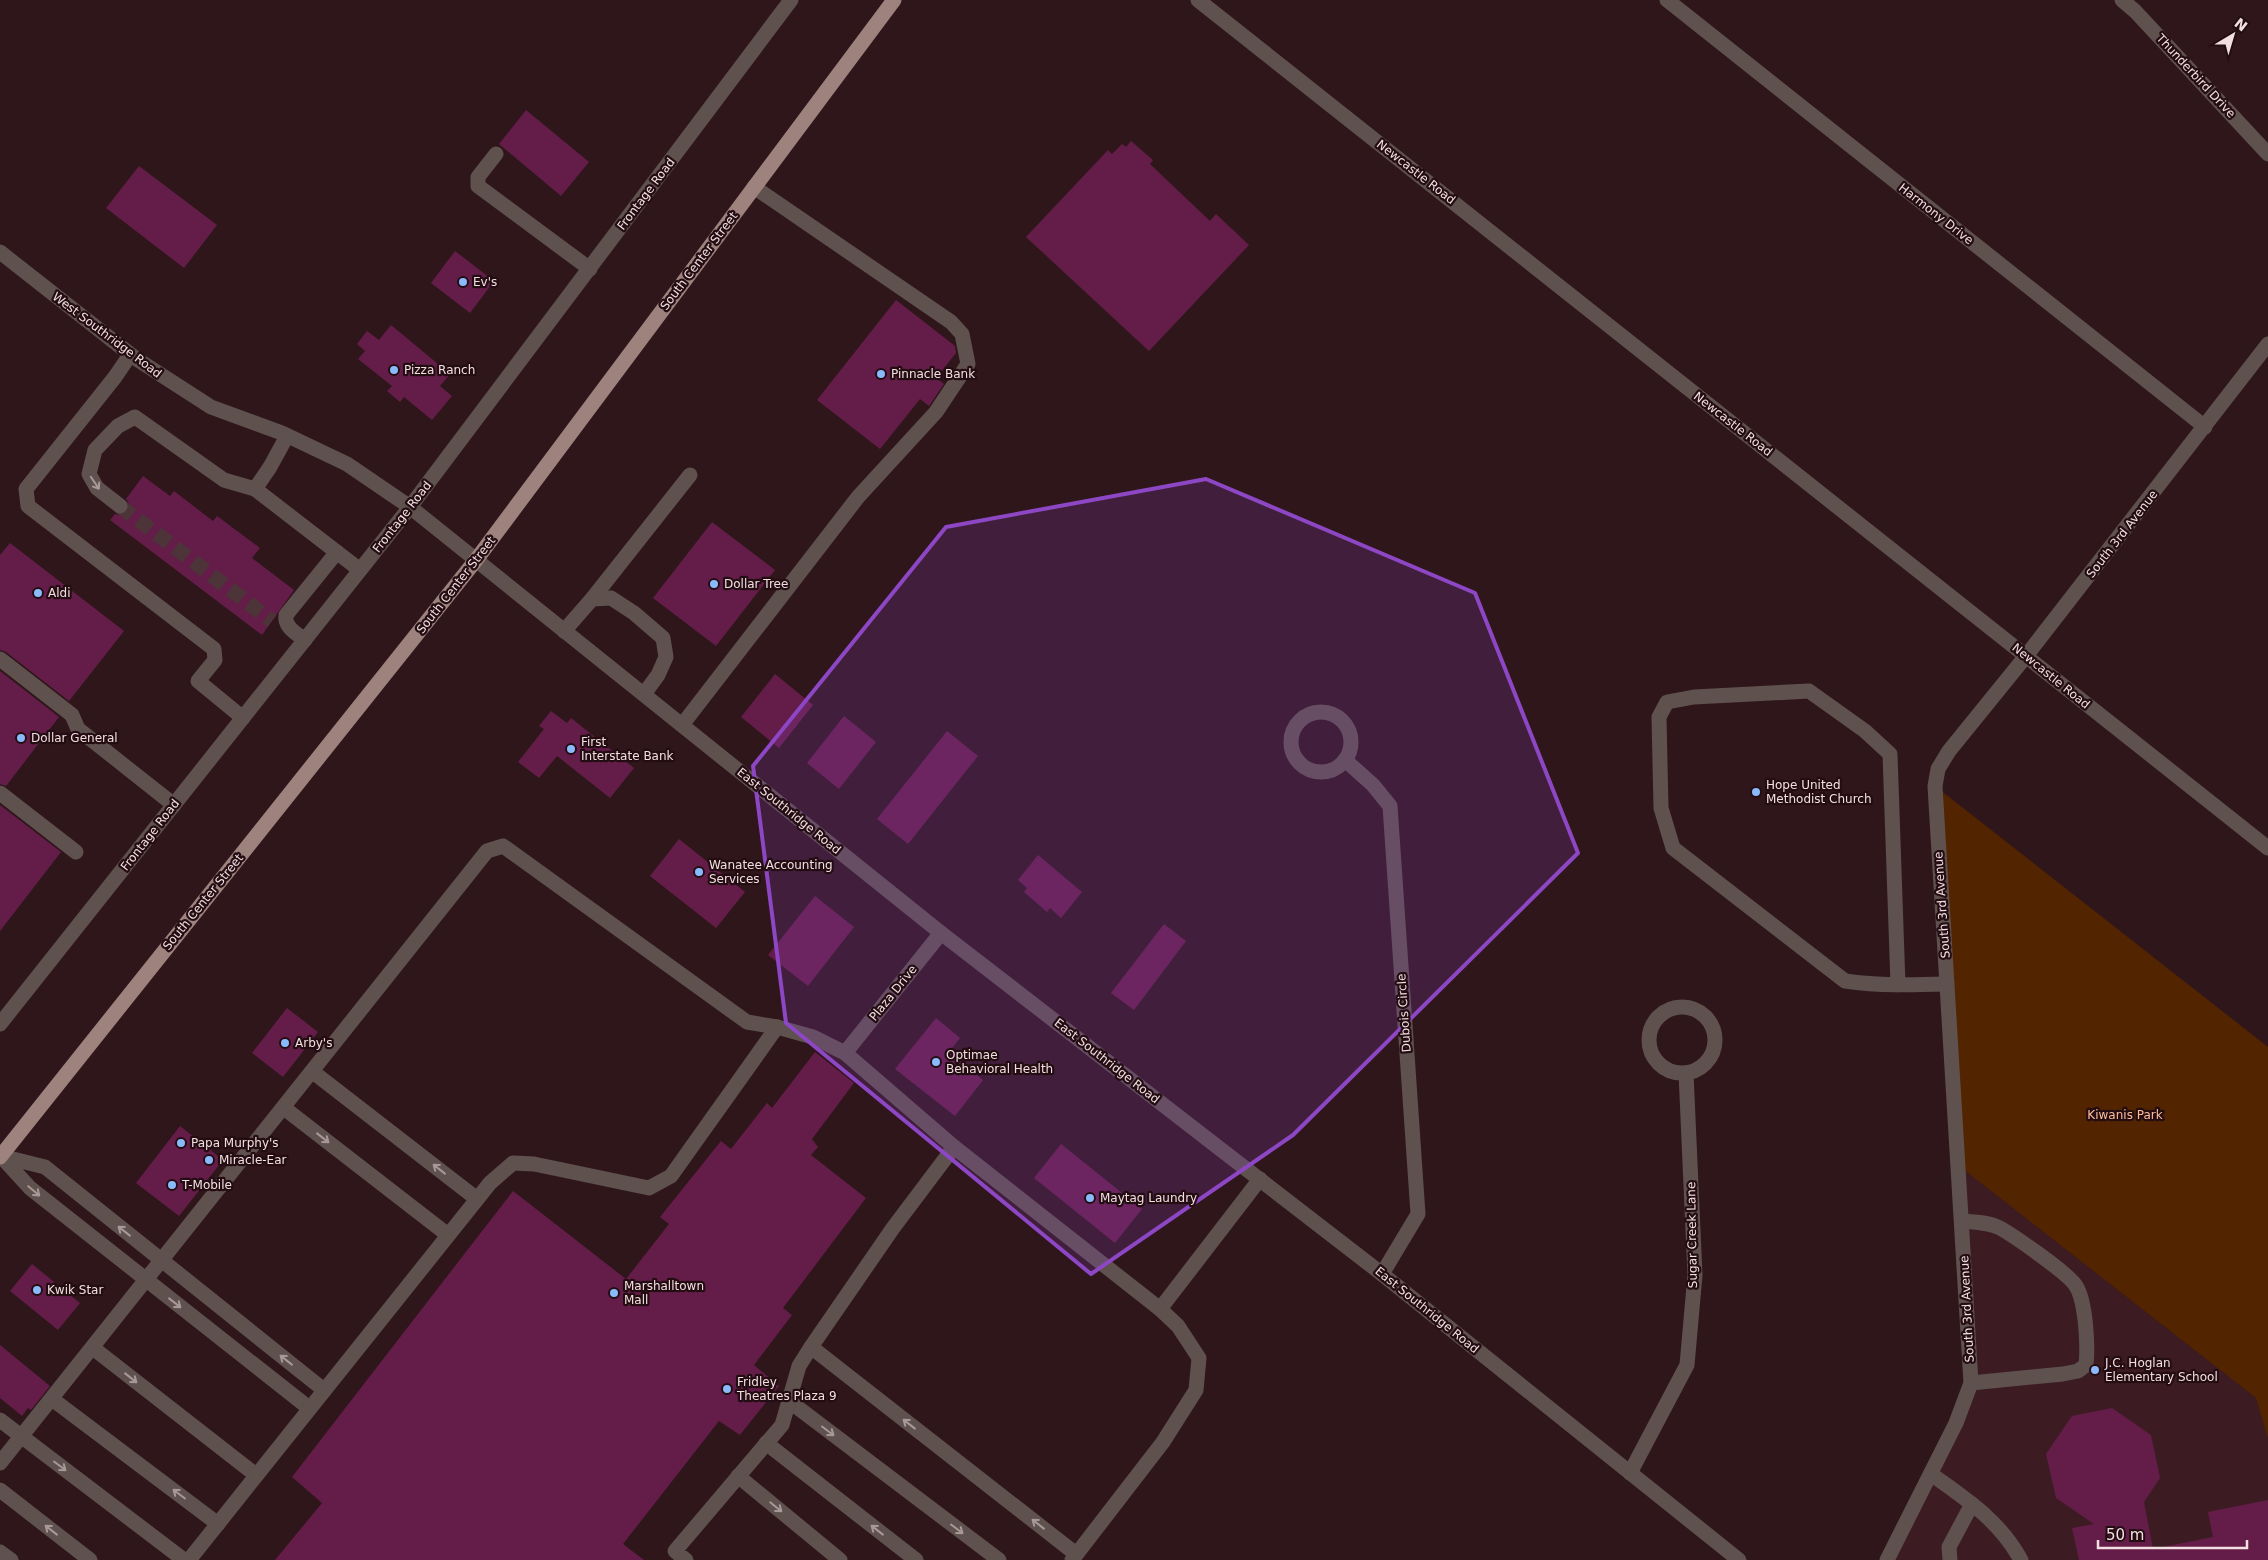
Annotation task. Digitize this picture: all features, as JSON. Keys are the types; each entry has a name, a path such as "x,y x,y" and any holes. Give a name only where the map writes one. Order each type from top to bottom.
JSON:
{"main road":[{"name":"South Center Street","path":"0,1156 476,560 894,0"}],"street":[{"name":"Frontage Road","path":"0,1024 410,507 790,0"},
{"name":"Newcastle Road","path":"1198,0 2268,848"},
{"name":"Harmony Drive","path":"1667,0 2205,427"},
{"name":"Thunderbird Drive","path":"2122,0 2135,11 2268,154"},
{"path":"496,154 478,177 478,186 590,269"},
{"path":"682,725 858,497 936,412 968,364 962,334 951,322 754,187"},
{"name":"West Southridge Road","path":"0,252 130,354 211,407 287,436 347,464 410,507 476,560"},
{"name":"South 3rd Avenue","path":"1887,1560 1956,1423 1970,1383 1935,786 1938,769 1949,751 2026,656 2268,344"},
{"path":"130,354 115,377 26,489 28,506 214,649 215,660 198,681 243,718"},
{"path":"120,506 97,488 89,474 94,450 118,426 135,417 224,480 255,489 360,570"},
{"path":"255,489 287,436"},
{"path":"564,631 690,474"},
{"path":"305,640 279,621 337,552"},
{"name":"East Southridge Road","path":"476,560 942,933 1382,1274 1739,1560"},
{"path":"592,598 611,598 634,613 663,638 666,657 658,675 644,694"},
{"path":"0,659 72,715 78,729 174,805"},
{"path":"1898,985 1890,754 1865,731 1809,692 1694,697 1667,702 1659,717 1661,808 1673,848 1845,981 1877,986 1947,984"},
{"name":"Dubois Circle","path":"1345,760 1373,785 1390,806 1391,816 1418,1214 1382,1274"},
{"path":"0,793 76,852"},
{"path":"0,1463 487,851 503,846 747,1022 813,1036 846,1052 954,1147 1160,1309 1178,1326 1199,1358 1196,1390 1163,1442 1074,1557 811,1348"},
{"name":"Plaza Drive","path":"846,1052 942,933"},
{"path":"1678,1007 1691,1008 1702,1014 1711,1024 1715,1036 1714,1049 1708,1061 1698,1070 1686,1074 1673,1072 1661,1067 1653,1057 1649,1044 1650,1032 1655,1020 1665,1011 1678,1007"},
{"path":"189,1560 477,1199 513,1163 534,1164 649,1188 671,1176 777,1027"},
{"path":"313,1072 477,1199"},
{"name":"Sugar Creek Lane","path":"1630,1473 1687,1365 1695,1275 1686,1074"},
{"path":"284,1108 448,1235"},
{"path":"686,1560 675,1551 782,1425 799,1366 893,1228 954,1147"},
{"path":"0,1156 45,1167 324,1390"},
{"path":"0,1156 30,1188 309,1408"},
{"path":"1160,1309 1260,1179"},
{"path":"1962,1221 1998,1227 2071,1280 2082,1297 2087,1354 2086,1365 2078,1371 1970,1383"},
{"path":"92,1348 256,1475"},
{"path":"52,1398 218,1524"},
{"path":"789,1401 999,1560"},
{"path":"0,1420 184,1560"},
{"path":"766,1443 916,1560"},
{"path":"1931,1474 1986,1514 2002,1532 2021,1560"},
{"path":"738,1476 840,1560"},
{"path":"0,1490 90,1560"},
{"path":"1950,1560 1949,1547 1972,1504"},
{"path":"0,1552 11,1560"}],"highlighted area":[{"path":"1206,479 1475,593 1578,853 1293,1135 1091,1274 786,1023 753,766 946,527"}],"shaded area":[{"name":"J.C. Hoglan Elementary School","path":"1959,1166 2256,1398 2268,1439 2268,1560 1887,1560 1965,1401"}],"green space":[{"name":"Kiwanis Park","path":"1935,786 2268,1047 2268,1439 2256,1398 1959,1166"}],"building":[{"path":"526,110 589,162 561,196 499,144"},
{"path":"1131,141 1153,160 1150,164 1210,221 1216,214 1249,245 1149,351 1026,237 1108,150 1112,154 1122,144 1126,147"},
{"path":"139,166 217,225 184,268 106,208"},
{"name":"Ev's","path":"455,251 494,281 470,313 431,283"},
{"path":"896,300 955,346 956,353 936,378 944,384 929,406 920,399 880,449 817,400"},
{"path":"391,325 450,374 440,386 452,396 432,420 404,397 400,402 387,391 392,386 358,359 365,351 357,344 367,331 379,340"},
{"path":"143,476 170,496 174,491 213,521 217,516 260,548 252,558 294,590 262,635 110,520 115,514 123,515 128,511 129,503 126,499"},
{"name":"Dollar Tree","path":"712,522 775,570 716,646 653,598"},
{"name":"Aldi","path":"10,543 124,631 69,701 6,652 0,650 0,555"},
{"name":"Dollar General","path":"0,671 59,717 6,786 0,784"},
{"path":"775,674 813,705 779,748 741,717"},
{"path":"551,711 567,723 571,718 634,768 610,798 557,756 539,778 518,762 544,729 539,726"},
{"path":"844,716 876,742 839,789 807,763"},
{"path":"947,731 978,756 908,844 877,819"},
{"path":"0,805 61,852 0,931"},
{"path":"679,839 745,892 716,928 650,876"},
{"path":"1038,855 1082,892 1061,918 1050,908 1047,912 1024,892 1027,888 1018,880"},
{"path":"815,896 854,927 808,986 768,955"},
{"path":"1164,924 1186,941 1134,1010 1111,993"},
{"name":"Arby's","path":"287,1008 318,1032 283,1077 252,1053"},
{"path":"936,1018 960,1038 949,1052 983,1080 955,1116 895,1069"},
{"name":"Marshalltown Mall","path":"815,1052 854,1083 812,1139 818,1147 811,1155 866,1198 783,1308 792,1315 754,1365 779,1386 740,1435 719,1421 623,1544 644,1560 275,1560 322,1503 292,1477 513,1191 626,1279 669,1224 660,1217 721,1141 731,1149 767,1103 772,1108"},
{"path":"180,1126 223,1160 179,1216 136,1183"},
{"path":"1061,1144 1142,1209 1115,1243 1034,1178"},
{"path":"32,1264 80,1303 58,1330 10,1291"},
{"path":"0,1345 50,1386 31,1410 28,1408 22,1416 0,1398"},
{"path":"2112,1408 2151,1435 2160,1478 2144,1502 2153,1549 2213,1537 2208,1512 2268,1500 2268,1560 2079,1560 2072,1528 2094,1524 2056,1498 2046,1454 2072,1416"}],"tunnel":[{"path":"120,506 272,621"}],"place":[{"name":"Ev's","path":"463,282"},
{"name":"Pizza Ranch","path":"394,370"},
{"name":"Pinnacle Bank","path":"881,374"},
{"name":"Dollar Tree","path":"714,584"},
{"name":"Aldi","path":"38,593"},
{"name":"Dollar General","path":"21,738"},
{"name":"First Interstate Bank","path":"571,749"},
{"name":"Hope United Methodist Church","path":"1756,792"},
{"name":"Wanatee Accounting Services","path":"699,872"},
{"name":"Arby's","path":"285,1043"},
{"name":"Optimae Behavioral Health","path":"936,1062"},
{"name":"Papa Murphy's","path":"181,1143"},
{"name":"Miracle-Ear","path":"209,1160"},
{"name":"T-Mobile","path":"172,1185"},
{"name":"Maytag Laundry","path":"1090,1198"},
{"name":"Kwik Star","path":"37,1290"},
{"name":"Marshalltown Mall","path":"614,1293"},
{"name":"J.C. Hoglan Elementary School","path":"2095,1370"},
{"name":"Fridley Theatres Plaza 9","path":"727,1389"}]}
